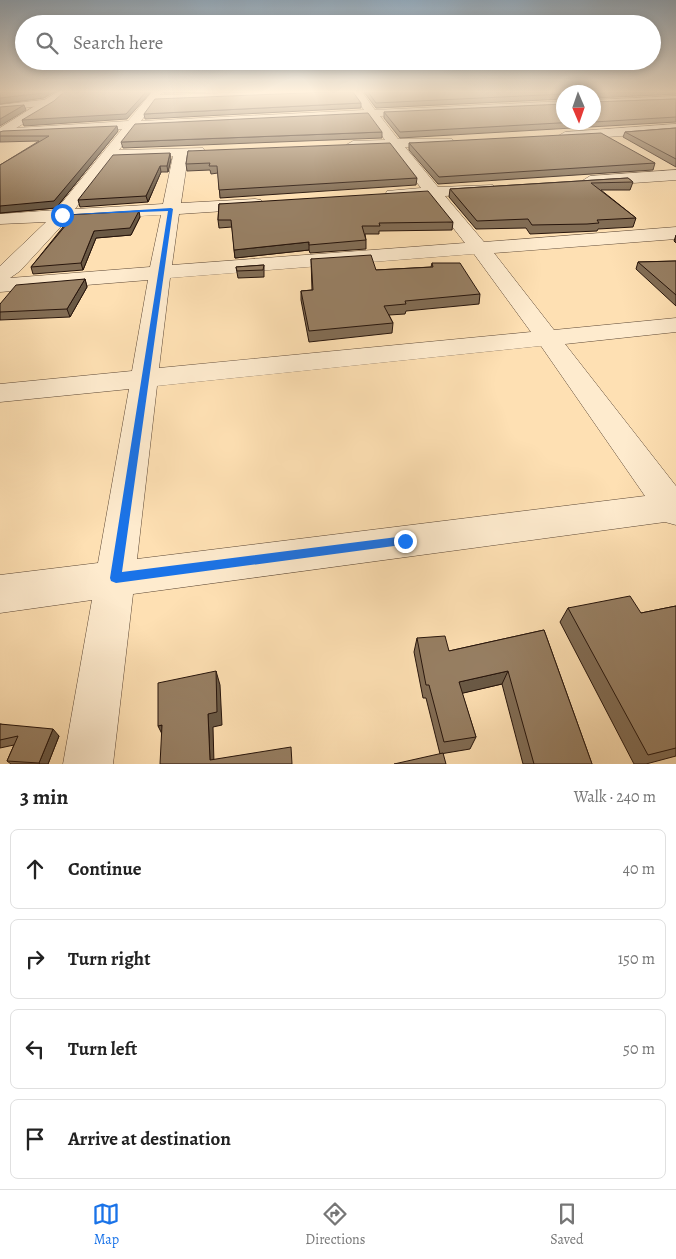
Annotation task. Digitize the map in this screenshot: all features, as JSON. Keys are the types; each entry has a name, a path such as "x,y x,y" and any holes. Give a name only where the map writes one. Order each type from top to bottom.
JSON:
{"street":[{"path":"2,132 73,128"},
{"path":"0,275 20,260 62,215 129,128"},
{"path":"0,594 675,508 549,338 383,128"},
{"path":"593,128 627,147"},
{"path":"554,136 676,128"},
{"path":"337,146 460,142"},
{"path":"88,764 160,272 171,209 196,151 107,155"},
{"path":"578,182 676,175 651,161"},
{"path":"374,196 500,187"},
{"path":"0,219 268,203"},
{"path":"0,285 676,233"},
{"path":"0,394 676,325"}],"building":[{"path":"116,128 54,201 0,206 0,165 49,136 0,136 0,132"},
{"path":"132,128 379,128 382,132 121,142"},
{"path":"397,128 477,128 400,132"},
{"path":"676,128 676,159 625,132"},
{"path":"601,133 655,163 439,177 409,143"},
{"path":"390,143 417,178 219,190 217,166 209,166 210,163 186,164 188,151"},
{"path":"170,153 167,166 160,166 146,196 78,200 113,155"},
{"path":"628,178 633,182 591,183 636,218 597,220 599,223 587,224 532,225 528,219 477,221 450,189"},
{"path":"428,191 453,222 379,223 380,226 362,226 366,240 309,245 309,242 234,250 231,220 218,220 219,204"},
{"path":"139,211 130,228 94,231 81,263 31,267 66,225 63,225 62,219 66,215"},
{"path":"371,255 376,270 433,267 432,263 460,263 480,294 405,301 406,304 384,306 393,323 309,331 301,291 313,290 311,259"},
{"path":"676,261 676,295 638,262"},
{"path":"264,265 263,270 237,271 236,267"},
{"path":"85,279 67,309 0,312 0,304 16,285"},
{"path":"630,596 641,613 676,606 676,748 648,755 568,608"},
{"path":"544,630 592,764 534,764 508,671 459,682 476,737 444,742 429,685 426,685 417,638 445,636 449,651"},
{"path":"216,671 217,712 208,714 210,760 291,747 292,764 160,764 162,725 158,726 158,683"},
{"path":"0,724 53,729 39,763 7,761 18,736 0,740"},
{"path":"443,753 446,764 394,764"}],"route":[{"path":"62,215 171,209 160,272 116,578 405,541"}]}
